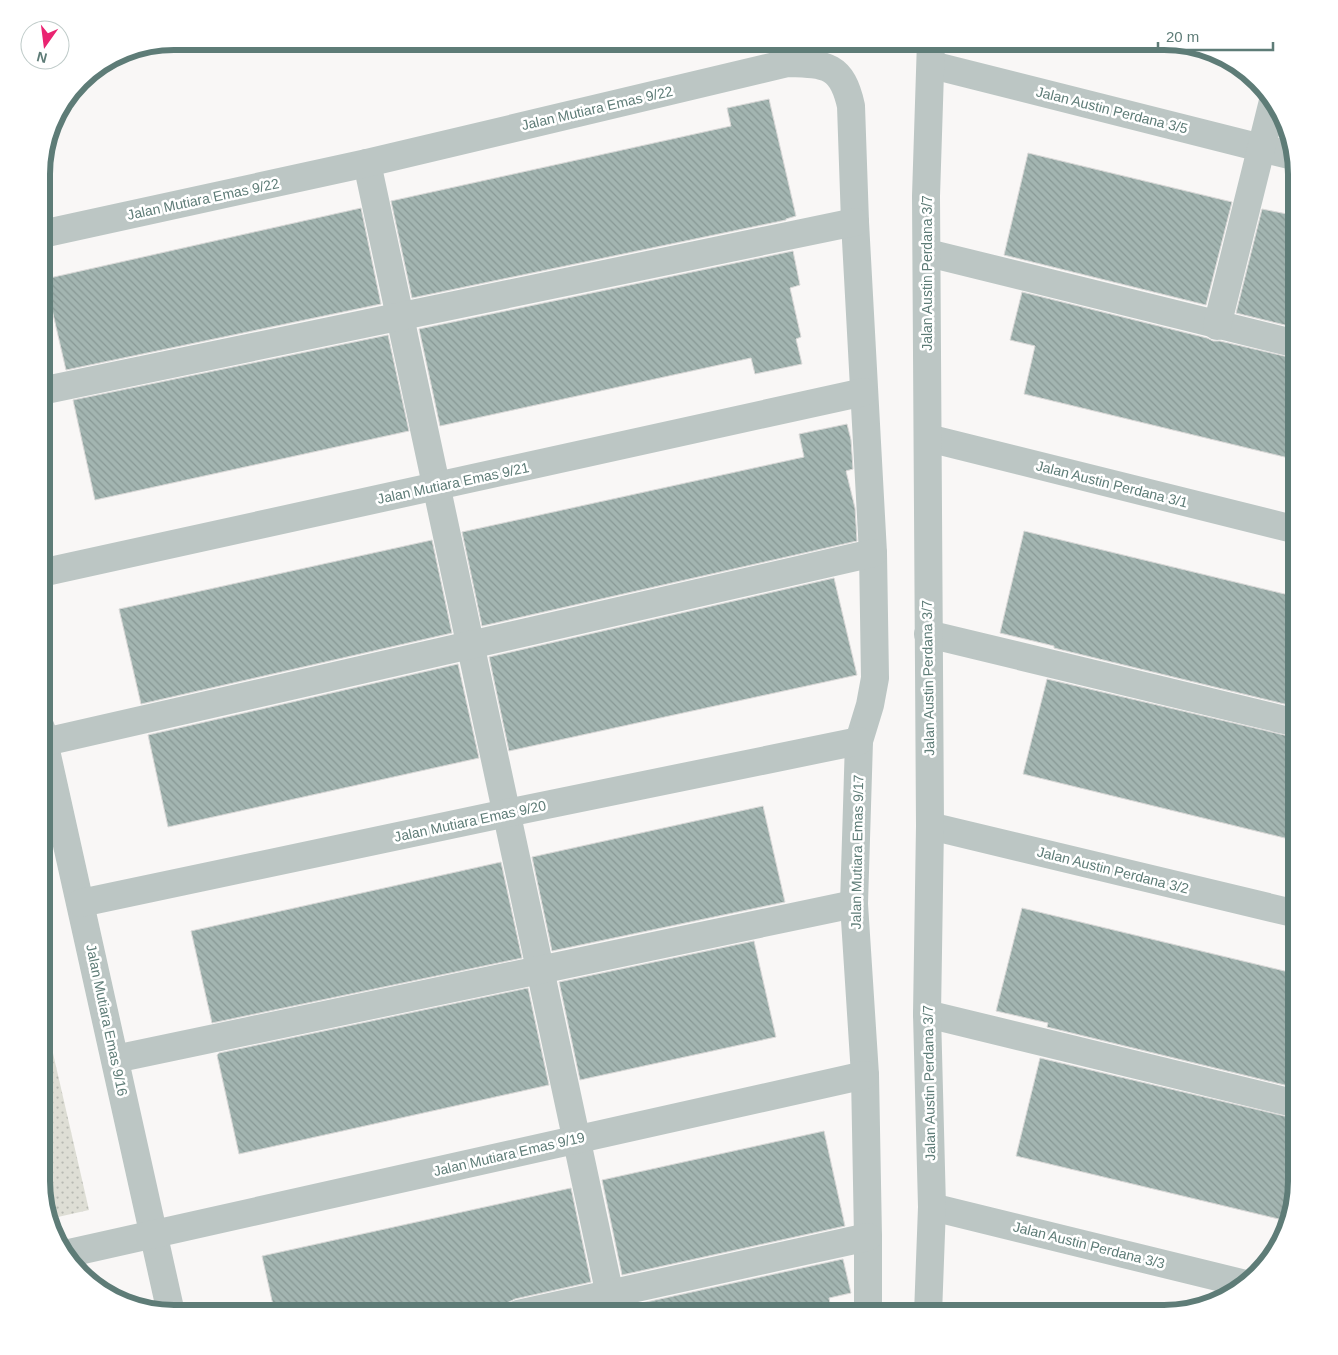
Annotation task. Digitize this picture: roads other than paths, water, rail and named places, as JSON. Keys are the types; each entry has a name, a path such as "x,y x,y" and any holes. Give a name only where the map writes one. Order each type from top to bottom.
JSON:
{"street":[{"name":"Jalan Austin Perdana 3/5","path":"931,53 1287,154"},
{"name":"Jalan Austin Perdana 3/7","path":"928,1305 932,1207 927,1014 930,826 928,253 926,196 931,53"},
{"name":"Jalan Mutiara Emas 9/22","path":"50,232 367,163 788,63 816,64 834,71 847,88 851,106 864,392"},
{"path":"1217,326 1270,111"},
{"path":"367,163 612,1304 868,1237"},
{"path":"50,389 855,222"},
{"path":"928,253 1217,326 1288,342"},
{"name":"Jalan Mutiara Emas 9/21","path":"50,571 864,392"},
{"name":"Jalan Mutiara Emas 9/17","path":"864,392 873,553 874,678 870,705 859,741 854,904 865,1074 868,1305"},
{"name":"Jalan Austin Perdana 3/1","path":"928,438 1288,528"},
{"path":"50,734 471,645 873,553"},
{"path":"928,634 1288,721"},
{"name":"Jalan Mutiara Emas 9/20","path":"81,903 859,741"},
{"name":"Jalan Mutiara Emas 9/16","path":"50,766 169,1305"},
{"name":"Jalan Austin Perdana 3/2","path":"930,826 1288,912"},
{"path":"115,1059 854,904"},
{"path":"927,1014 1288,1102"},
{"name":"Jalan Mutiara Emas 9/19","path":"73,1252 865,1074"},
{"name":"Jalan Austin Perdana 3/3","path":"932,1207 1236,1282"}]}
